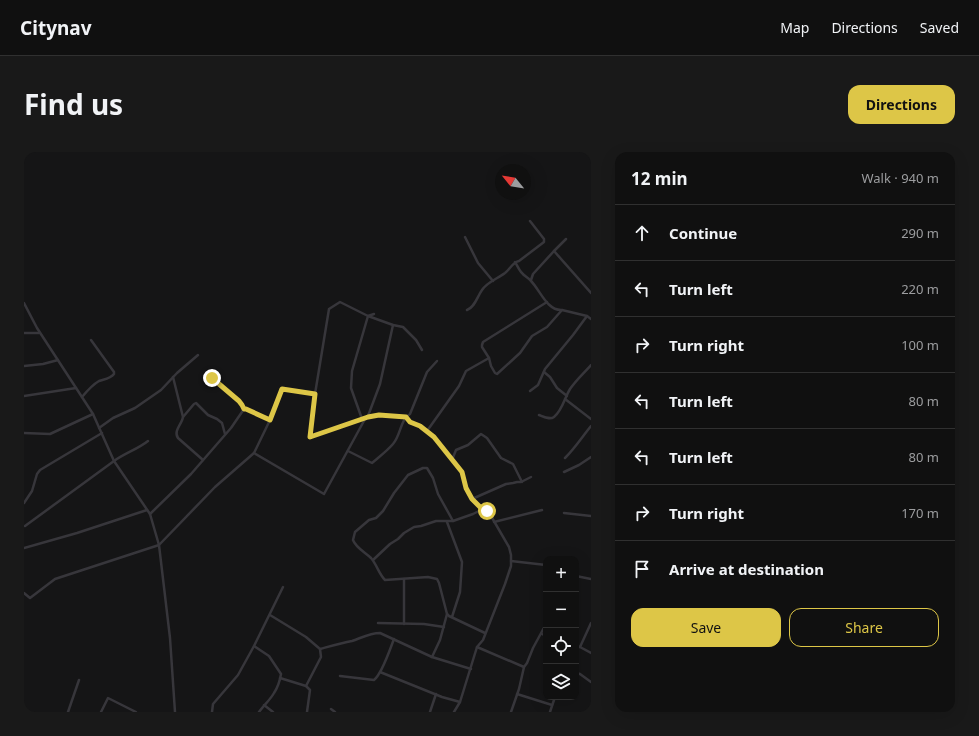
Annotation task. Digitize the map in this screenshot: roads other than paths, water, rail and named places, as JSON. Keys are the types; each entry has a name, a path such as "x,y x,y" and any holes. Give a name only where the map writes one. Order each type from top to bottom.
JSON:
{"street":[{"path":"467,310 471,308 481,290 506,273 515,262 519,261 544,242 544,239 530,221"},
{"path":"465,237 478,263 493,281"},
{"path":"531,280 533,274 566,239"},
{"path":"554,251 591,293"},
{"path":"515,262 522,274 531,280 547,302 558,310 587,316 591,319"},
{"path":"24,302 40,333 93,414 114,461 150,514 159,545 170,638 175,712"},
{"path":"422,350 416,340 403,327 368,316 340,302 329,309 315,394 310,437 365,418 379,415 406,417 410,422 420,426 434,437 458,466 462,472 466,488 472,499 491,516 509,547 511,561 505,584 483,640 477,647 460,702 454,712"},
{"path":"547,302 483,342 482,347 489,358 494,372 497,374 520,353 532,336 547,327 562,310"},
{"path":"368,316 374,314"},
{"path":"365,418 351,388 352,371 368,316"},
{"path":"530,391 538,385 544,372 555,356 587,316"},
{"path":"254,453 324,494 365,418 380,384 393,325"},
{"path":"24,333 40,333"},
{"path":"82,397 94,385 114,374 91,340"},
{"path":"99,428 113,418 135,408 161,390 198,355"},
{"path":"427,431 459,386 466,371 489,358"},
{"path":"24,366 43,364 58,360"},
{"path":"348,451 372,463 394,443 406,417 410,414 427,372 437,361"},
{"path":"539,415 550,418 554,417 558,413 576,381 591,365"},
{"path":"544,372 550,377 557,388 591,419"},
{"path":"173,377 183,417"},
{"path":"212,378 239,401 244,409 270,420"},
{"path":"24,396 76,388"},
{"path":"24,593 30,598 55,579 159,545 215,487 254,453 270,420 282,389 315,394"},
{"path":"203,460 176,435 183,417 194,404 196,403 208,415 222,422 225,434"},
{"path":"150,514 191,474 244,409"},
{"path":"24,433 50,434 93,414"},
{"path":"565,458 574,449 582,436 591,426"},
{"path":"24,503 32,492 37,474 40,470 102,433"},
{"path":"452,460 456,450 468,445 481,434 487,438 501,458 513,464 522,482"},
{"path":"25,526 122,455 148,441"},
{"path":"564,472 591,457"},
{"path":"432,656 440,640 447,614 437,579 428,577 385,580 373,560 354,542 353,537 354,532 369,520 376,518 383,511 394,493 408,475 423,468 427,468 434,478 440,498 453,521"},
{"path":"472,499 506,484 522,482 532,477"},
{"path":"373,560 410,528 436,521 453,521 483,509"},
{"path":"24,548 77,533 147,510"},
{"path":"494,522 542,510"},
{"path":"564,513 591,516"},
{"path":"447,521 462,562 460,592 452,617"},
{"path":"511,561 543,565"},
{"path":"579,577 591,579"},
{"path":"404,579 404,624"},
{"path":"212,712 213,704 238,675 283,587"},
{"path":"447,614 486,632"},
{"path":"270,615 306,637 320,650 321,657 306,686"},
{"path":"378,623 424,624 444,627"},
{"path":"591,623 580,647 591,653"},
{"path":"510,712 517,694 524,667 544,628"},
{"path":"320,650 374,633 380,633 432,656 471,669"},
{"path":"340,676 374,680 377,678 394,639"},
{"path":"254,646 269,656 281,674 274,694 259,712"},
{"path":"477,647 524,667"},
{"path":"380,672 442,697 460,702"},
{"path":"579,674 591,682"},
{"path":"280,678 306,686 310,690 307,712"},
{"path":"68,712 79,680"},
{"path":"430,712 436,694"},
{"path":"517,694 552,706"},
{"path":"101,712 108,698 136,712"},
{"path":"550,712 554,700"},
{"path":"264,705 273,712"},
{"path":"330,709 335,712"}]}
